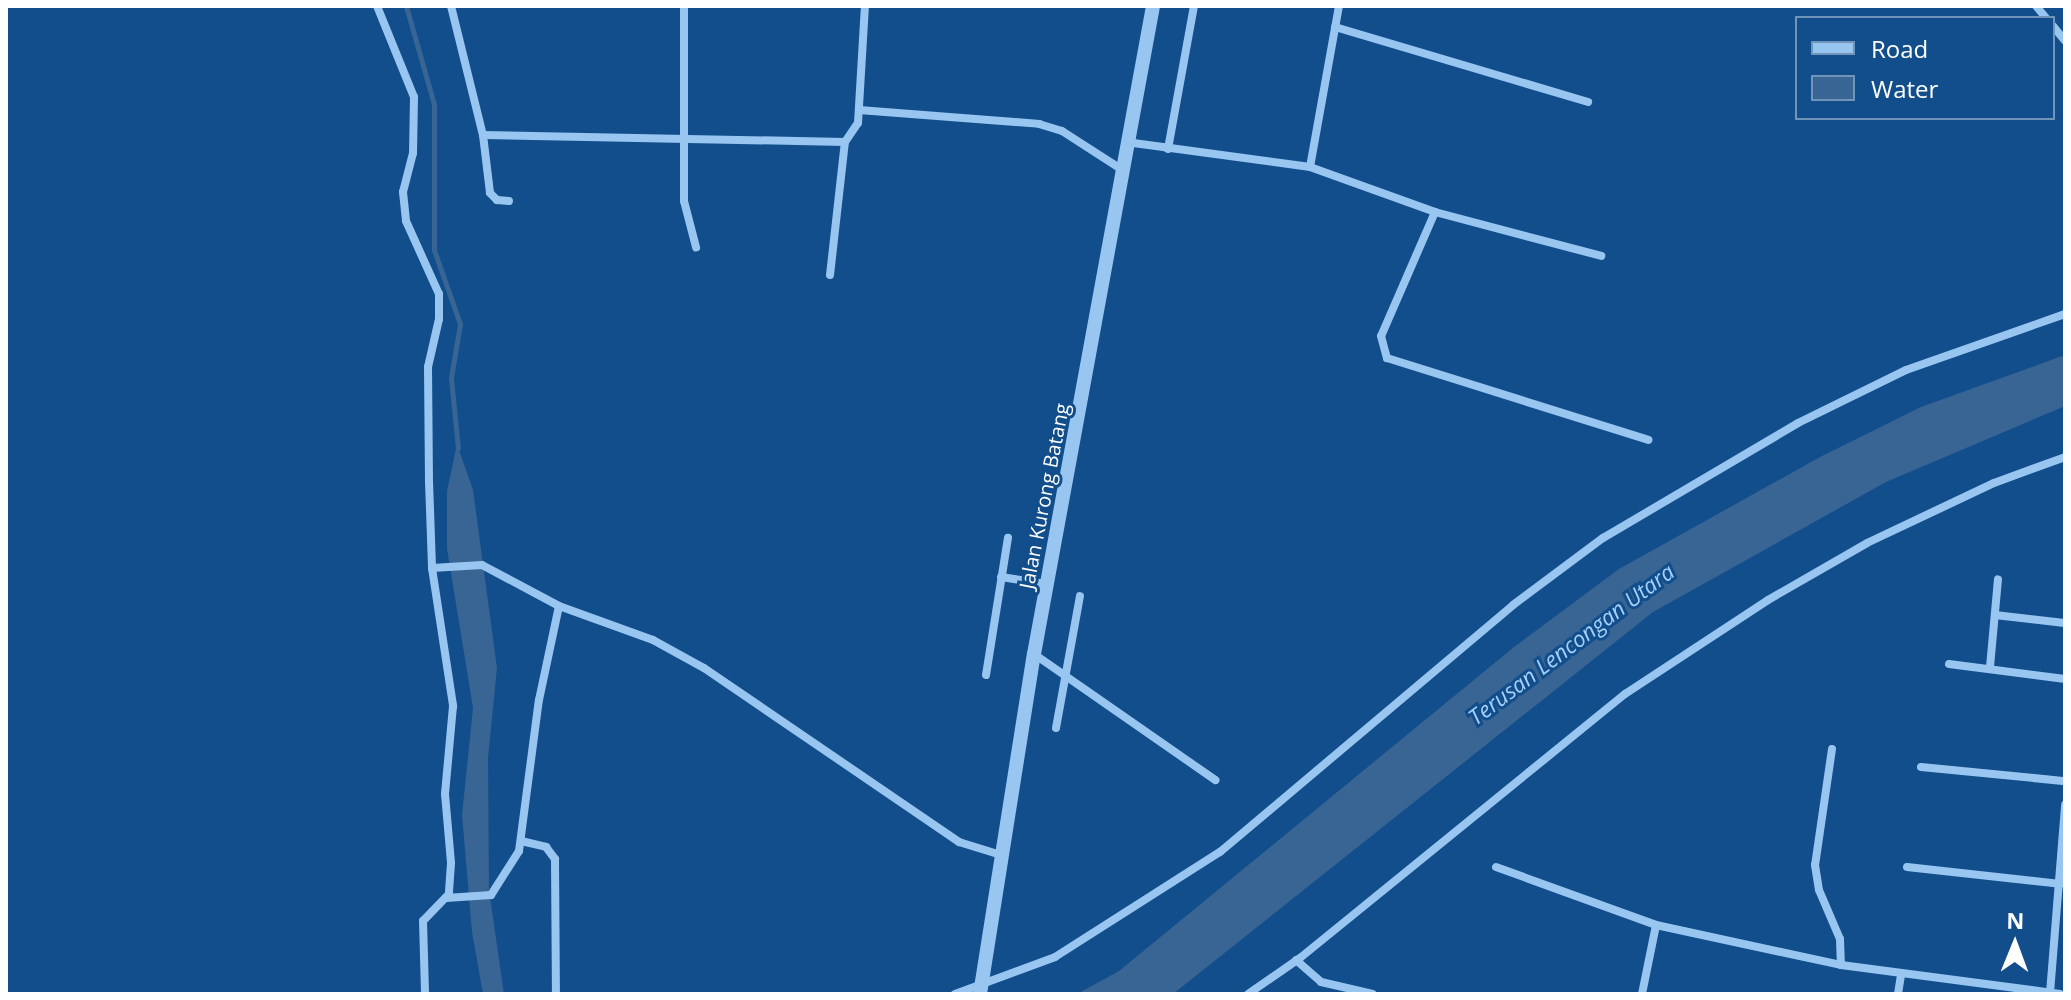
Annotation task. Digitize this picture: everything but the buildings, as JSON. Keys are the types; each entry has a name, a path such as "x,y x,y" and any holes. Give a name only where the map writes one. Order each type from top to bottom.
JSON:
{"street":[{"path":"377,6 414,97 413,153 403,192 406,221 439,294 439,319 428,367 432,568 453,706 446,758 452,845 446,898 423,921 425,994"},
{"path":"451,6 483,135 490,193 497,200 509,201"},
{"path":"684,6 684,201 696,247"},
{"path":"830,275 845,142 858,123 865,6"},
{"name":"Jalan Kurong Batang","path":"981,990 1034,654 1153,6"},
{"path":"1168,149 1194,6"},
{"path":"1310,167 1339,6"},
{"path":"1335,27 1588,102"},
{"path":"859,110 1039,124 1062,131 1121,169"},
{"path":"483,135 845,142"},
{"path":"1126,142 1310,167 1435,212 1601,256"},
{"path":"1435,212 1381,336 1387,358 1648,440"},
{"path":"955,994 981,990 1055,957 1220,852 1513,605 1603,538 1798,423 1906,370 2065,314"},
{"path":"1248,994 1296,960 1625,694 1768,600 1867,543 1994,483 2065,457"},
{"path":"986,675 1008,538"},
{"path":"432,568 482,565 559,606 653,640 704,668 959,842 1001,855"},
{"path":"1001,577 1047,584"},
{"path":"1990,667 1998,579"},
{"path":"1056,728 1080,596"},
{"path":"446,898 491,895 514,865 521,841 539,700 559,606"},
{"path":"1995,615 2065,623"},
{"path":"1034,654 1215,780"},
{"path":"1949,664 2065,679"},
{"path":"1832,749 1815,865 1819,890 1840,939 1841,965"},
{"path":"1921,767 2065,781"},
{"path":"1496,867 1656,925 1841,965 2054,993 2065,805"},
{"path":"521,841 546,847 555,859 556,994"},
{"path":"1907,867 2060,884"},
{"path":"1642,994 1656,925"},
{"path":"1296,960 1321,982 1373,994"},
{"path":"1898,994 1901,975"}],"water":[{"name":"Terusan Lencongan Utara","path":"2065,355 2065,406 1886,482 1653,612 1173,994 1077,994 1119,971 1514,647 1619,569 1820,457 1921,407"},
{"path":"457,444 473,490 497,668 488,758 489,890 504,994 483,994 472,932 462,815 473,708 447,549 447,491"}],"waterway":[{"path":"406,6 434,104 434,250 460,324 451,378 458,448"}]}
